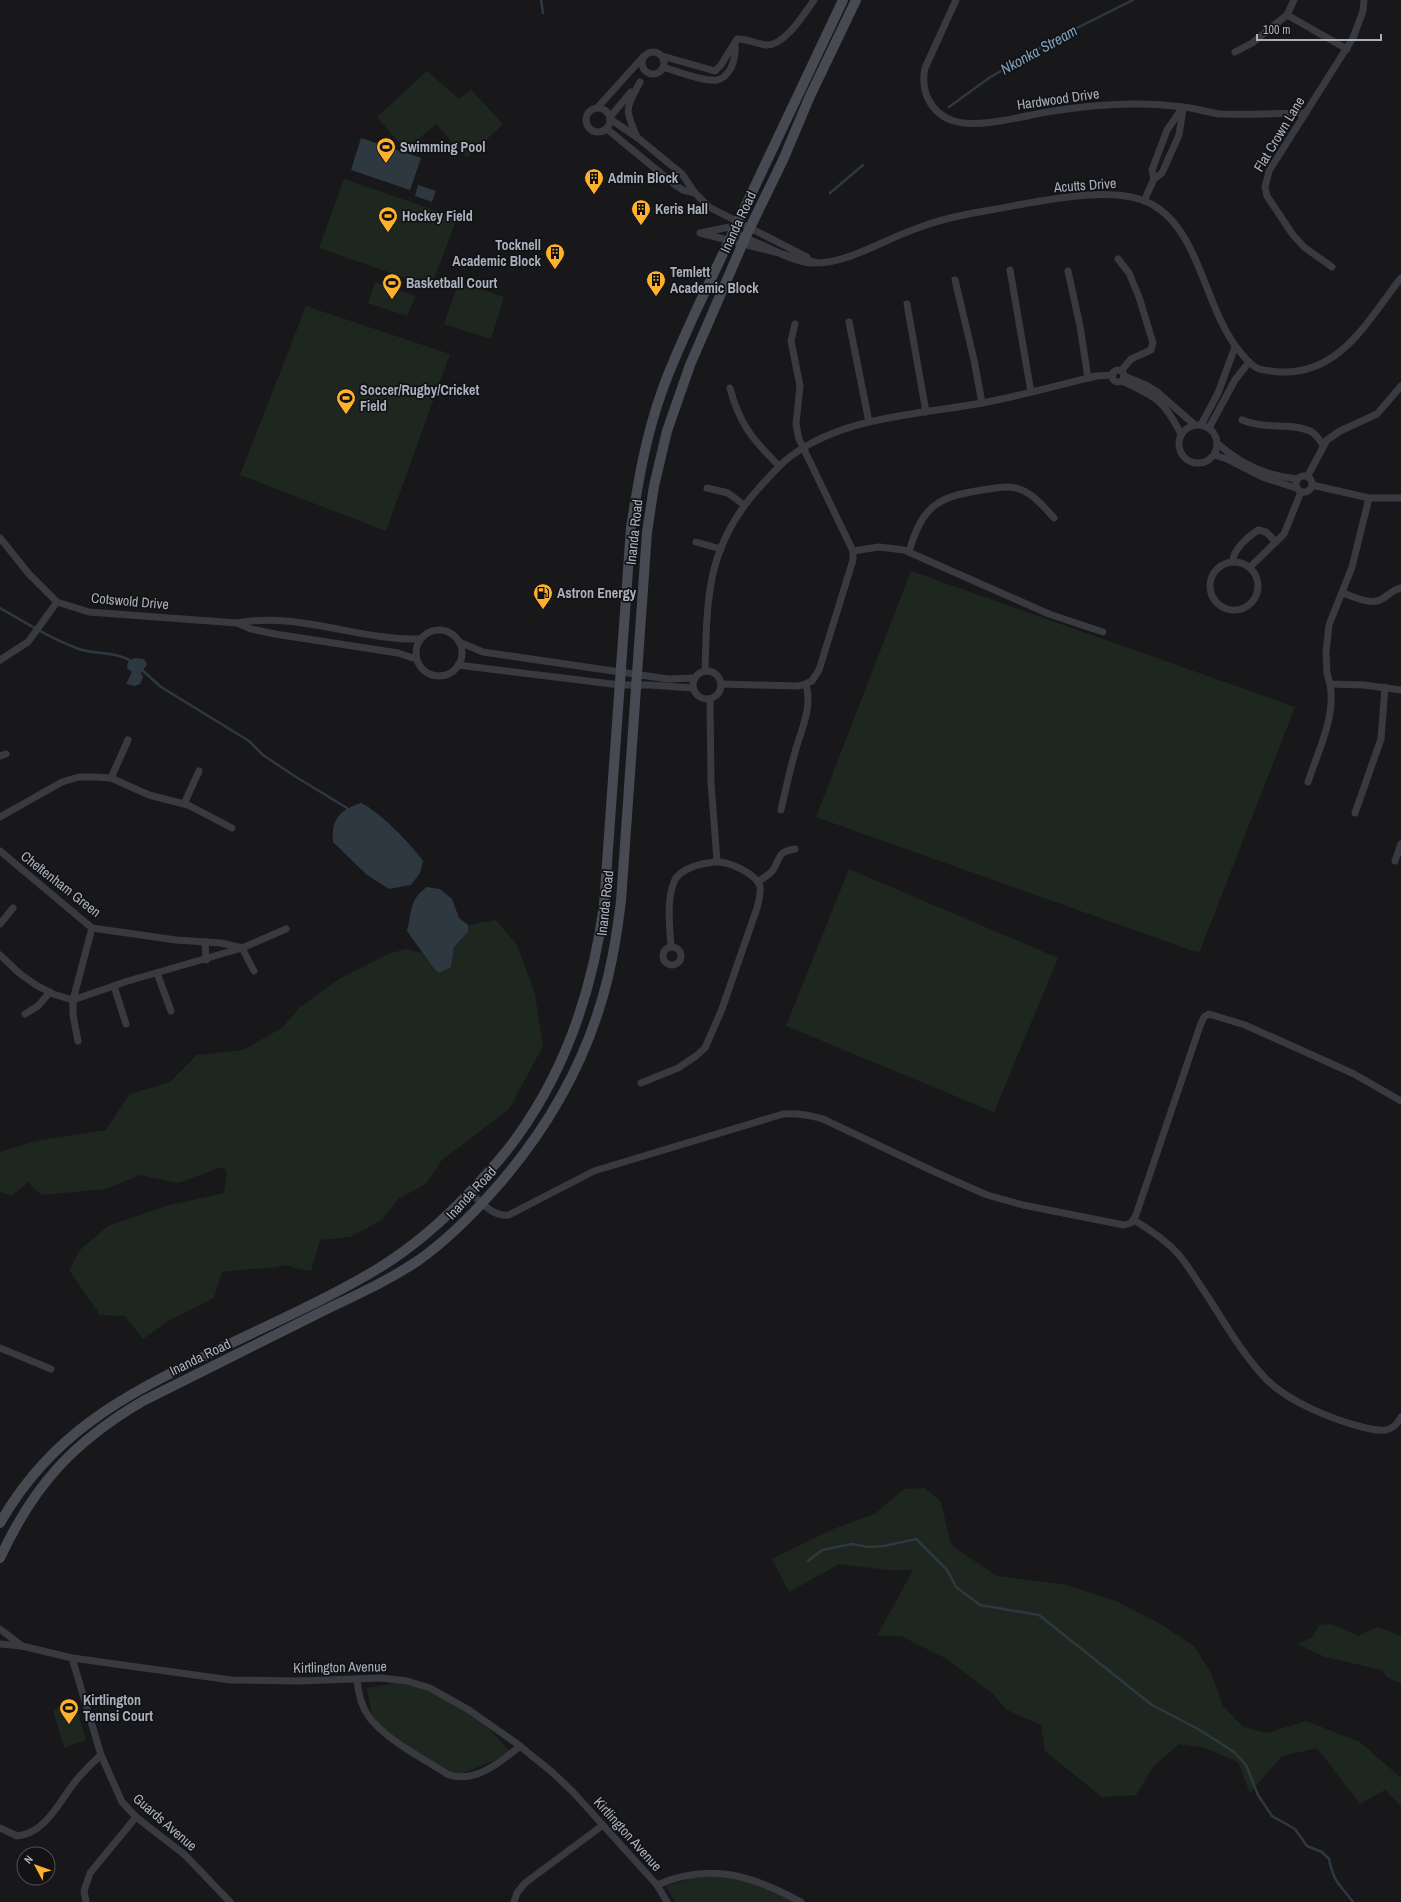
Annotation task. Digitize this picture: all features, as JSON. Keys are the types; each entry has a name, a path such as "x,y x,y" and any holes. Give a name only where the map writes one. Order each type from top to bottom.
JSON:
{"main road":[{"name":"Inanda Road","path":"0,1523 15,1499 44,1463 64,1443 101,1413 151,1382 311,1304 380,1267 445,1218 499,1162 537,1108 548,1089 568,1043 586,995 597,950 604,905 631,528 641,468 653,420 672,364 733,231 843,0"},
{"name":"Inanda Road","path":"0,1558 20,1518 39,1488 70,1454 107,1423 149,1398 394,1275 442,1242 482,1203 525,1153 553,1112 586,1044 604,992 616,940 621,901 647,532 657,468 677,398 745,238 783,160 810,96 856,0"}],"street":[{"path":"640,82 610,118 607,129 601,132 594,132 586,124 586,116 588,112 598,107 643,57 652,52 715,71 718,69 737,39 766,45 775,44 783,38 814,0"},
{"name":"Hardwood Drive","path":"956,0 925,68 923,78 926,95 932,106 945,117 955,121 969,123 1004,120 1098,106 1149,104 1183,107 1220,114 1306,113"},
{"path":"1235,52 1252,43 1287,15 1294,0"},
{"name":"Flat Crown Lane","path":"1332,267 1304,247 1293,235 1267,196 1265,187 1269,171 1347,49 1359,24 1364,0"},
{"path":"1287,15 1347,49"},
{"path":"663,67 709,80 718,80 727,74 734,62 736,52 735,44"},
{"path":"662,56 663,67"},
{"path":"643,57 642,66 647,72"},
{"path":"647,72 658,72 663,67"},
{"path":"638,138 628,117 627,111 629,100 647,72"},
{"path":"598,107 605,110 610,118 638,138 682,174 695,193 709,207 818,263"},
{"path":"1154,178 1152,170 1167,130 1183,107"},
{"path":"1144,200 1154,178 1162,173 1179,135 1183,107"},
{"path":"607,129 675,185 683,190 695,193"},
{"name":"Acutts Drive","path":"733,231 745,238 793,259 810,263 818,263 849,256 918,227 954,217 1080,196 1127,195 1144,200 1165,214 1181,233 1198,267 1220,321 1235,347 1257,368 1286,372 1308,370 1328,361 1339,353 1350,342 1401,278"},
{"path":"733,231 730,227 700,233 818,263"},
{"path":"1112,375 1115,382 1122,376 1131,359 1150,350 1153,343 1129,273 1118,259"},
{"path":"1010,270 1031,392"},
{"path":"1068,271 1080,326 1088,378"},
{"path":"955,280 974,360 982,403"},
{"path":"907,304 926,412"},
{"path":"849,322 868,422"},
{"path":"721,684 785,686 806,684 814,678 821,666 853,560 853,551 803,448 796,427 800,386 791,341 795,324"},
{"path":"1217,443 1214,455 1203,462 1191,462 1185,458 1179,447 1181,434 1185,430 1198,425 1218,393 1235,347"},
{"path":"1209,428 1235,380 1249,362"},
{"path":"705,671 707,605 712,577 721,549 744,505 779,466 803,448 841,431 868,422 982,403 1088,378 1112,375 1116,371 1165,406 1181,434"},
{"path":"1122,376 1146,385 1156,391 1198,425 1209,428 1213,432 1217,443 1230,454 1256,468 1274,475 1297,479 1307,477 1311,480 1312,485"},
{"path":"1307,477 1323,445 1335,434 1377,414 1401,386"},
{"path":"730,388 739,416 755,442 779,466"},
{"path":"1242,420 1258,426 1298,428 1310,431 1323,445"},
{"path":"1214,455 1227,459 1262,477 1298,490 1307,492 1312,485"},
{"path":"1250,568 1286,530 1298,490 1297,479"},
{"path":"1312,485 1369,498 1401,498"},
{"path":"909,552 916,531 930,509 941,500 960,495 1006,487 1018,489 1038,500 1054,518"},
{"path":"707,488 728,493 744,505"},
{"path":"1308,782 1329,717 1331,705 1330,684 1327,673 1326,641 1331,618 1355,560 1369,498"},
{"path":"1233,562 1232,558 1258,530 1266,532 1276,542"},
{"path":"0,538 29,574 57,602 45,620 22,647 0,660"},
{"path":"696,542 721,549"},
{"path":"853,551 879,547 904,550 1049,614 1103,632"},
{"path":"1233,562 1244,564 1250,568 1257,579 1258,586 1253,600 1242,608 1228,609 1216,601 1212,595 1211,581 1217,569 1223,565 1233,562"},
{"path":"1342,593 1376,602 1382,600 1392,590 1401,588"},
{"name":"Cotswold Drive","path":"57,602 89,612 236,623 253,619 273,620 402,640 420,639"},
{"path":"271,633 273,620"},
{"name":"Cotswold Drive","path":"236,623 251,629 398,653 416,659"},
{"path":"326,642 328,628"},
{"path":"440,630 454,636 459,642 462,653 458,665 447,675 432,675 420,666 416,659 416,652 420,639 426,634 440,630"},
{"path":"459,642 483,652 668,678 695,678"},
{"path":"458,665 620,685 650,685 693,688 700,697 710,699 718,694 721,684 719,676 715,673 705,671 699,673 695,678 693,688"},
{"path":"781,810 794,754 808,710 809,695 806,684"},
{"path":"1330,684 1385,687 1401,690"},
{"path":"1355,813 1381,739 1385,687"},
{"path":"710,699 711,789 717,861"},
{"path":"111,778 128,740"},
{"path":"184,804 198,771"},
{"path":"0,817 62,782 79,777 111,778 149,795 184,804 204,812 232,828"},
{"path":"1395,861 1401,844"},
{"path":"758,882 772,871 778,857 784,852 795,849"},
{"name":"Cheltenham Green","path":"0,851 92,928 242,948"},
{"path":"642,1083 678,1068 696,1056 704,1048 722,1009 757,908 760,891 758,882 744,870 717,861 685,870 674,882 669,911 671,947"},
{"path":"0,924 13,908"},
{"path":"78,1041 73,1015 73,1000 92,928"},
{"path":"0,955 19,973 50,992 73,1000 114,986 206,960 242,948 286,929"},
{"path":"205,942 206,960"},
{"path":"242,948 254,971"},
{"path":"157,973 171,1011"},
{"path":"114,986 126,1024"},
{"path":"25,1014 38,1006 50,992"},
{"path":"470,1192 497,1214 509,1215 594,1170 691,1143 783,1114 795,1113 807,1114 823,1119 935,1172 987,1194 1023,1205 1124,1225 1134,1220 1146,1189 1200,1026 1207,1015 1214,1015 1245,1025 1354,1074 1401,1101"},
{"path":"1134,1220 1165,1240 1180,1256 1250,1360 1266,1379 1278,1389 1296,1400 1342,1422 1380,1431 1387,1431 1394,1427 1401,1417"},
{"path":"0,1348 51,1369"},
{"name":"Kirtlington Avenue","path":"0,1629 22,1646"},
{"name":"Kirtlington Avenue","path":"0,1644 22,1646 72,1658 231,1680 298,1681 397,1679 430,1688 469,1710 520,1746 552,1772 657,1885 667,1902"},
{"name":"Guards Avenue","path":"72,1658 101,1755 122,1802 136,1817 185,1856 230,1902"},
{"path":"356,1679 362,1703 368,1716 377,1726 389,1736 454,1777 462,1777 484,1771 520,1746"},
{"path":"0,1828 17,1836 33,1830 50,1816 79,1777 101,1755"},
{"path":"86,1902 84,1891 90,1873 136,1817"},
{"path":"514,1902 517,1893 525,1883 602,1825"},
{"name":"Kirtlington Avenue","path":"657,1885 671,1879 694,1873 725,1873 768,1886 801,1902"}],"shaded area":[{"path":"427,71 459,99 471,90 503,124 467,158 436,124 405,150 377,117"},
{"name":"Swimming Pool","path":"361,138 421,158 410,190 351,170"},
{"name":"Hockey Field","path":"344,179 457,218 431,287 319,248"},
{"path":"418,185 436,191 432,202 415,196"},
{"path":"459,281 504,297 491,339 444,324"},
{"name":"Basketball Court","path":"375,282 416,296 407,316 368,303"},
{"name":"Soccer/Rugby/Cricket Field","path":"306,306 450,354 386,531 240,475"},
{"path":"911,571 1295,707 1199,953 816,817"},
{"path":"134,658 144,659 147,664 141,673 143,677 140,684 135,686 126,684 132,672 127,668 128,662"},
{"path":"361,803 377,813 394,829 423,861 420,873 411,885 389,889 367,875 333,842 335,821 338,816 347,809"},
{"path":"849,869 1058,958 994,1112 786,1026"},
{"path":"427,887 440,889 452,899 459,918 468,925 468,932 454,947 451,967 439,973 432,966 407,931 414,901 417,896"},
{"path":"496,920 517,945 535,994 543,1046 509,1109 441,1161 426,1184 398,1199 382,1220 350,1237 320,1240 311,1271 286,1265 271,1268 222,1272 214,1298 166,1322 143,1339 125,1316 100,1315 69,1270 80,1250 108,1226 166,1206 224,1193 227,1173 222,1167 178,1183 140,1175 105,1189 41,1195 28,1182 12,1196 0,1192 0,1152 36,1141 106,1130 130,1094 170,1082 197,1055 243,1050 282,1028 300,1007 341,978 388,954 406,949 422,953 432,966 451,967 454,947 468,932 468,925"},
{"path":"925,1488 941,1502 951,1545 997,1576 1066,1585 1116,1601 1162,1625 1194,1646 1211,1673 1223,1706 1243,1727 1267,1733 1306,1721 1360,1742 1401,1778 1401,1806 1385,1790 1360,1804 1317,1748 1282,1756 1250,1793 1238,1762 1205,1748 1179,1744 1154,1766 1136,1795 1102,1797 1045,1751 1041,1725 1007,1710 994,1695 947,1659 901,1636 877,1636 913,1570 887,1570 839,1564 789,1592 772,1559 833,1529 875,1514 904,1489"},
{"path":"1332,1624 1358,1636 1378,1627 1401,1636 1401,1683 1388,1678 1382,1670 1325,1657 1297,1644 1312,1638 1319,1625"},
{"path":"407,1681 473,1712 512,1753 454,1777 373,1721 367,1688"},
{"name":"Kirtlington Tennsi Court","path":"74,1700 86,1740 64,1748 53,1710"},
{"path":"729,1874 781,1892 798,1902 675,1902 666,1886 696,1877"}],"waterway":[{"path":"541,0 543,13"},
{"name":"Nkonka Stream","path":"949,107 989,78 1051,41 1133,0"},
{"name":"Nkonka Stream","path":"830,193 863,165"},
{"path":"0,608 69,645 86,651 120,656 133,662"},
{"path":"141,669 161,687 249,741 263,755 347,808"},
{"path":"808,1561 822,1550 852,1544 868,1547 884,1546 916,1539 947,1570 956,1587 980,1605 1039,1615 1152,1705 1198,1729 1234,1752 1246,1765 1258,1795 1272,1816 1295,1829 1307,1846 1322,1852 1329,1859 1335,1878 1353,1902"}],"place":[{"name":"Swimming Pool","path":"386,164"},
{"name":"Admin Block","path":"594,195"},
{"name":"Keris Hall","path":"641,226"},
{"name":"Hockey Field","path":"388,233"},
{"name":"Tocknell Academic Block","path":"555,270"},
{"name":"Temlett Academic Block","path":"656,297"},
{"name":"Basketball Court","path":"392,300"},
{"name":"Soccer/Rugby/Cricket Field","path":"346,415"},
{"name":"Astron Energy","path":"543,610"},
{"name":"Kirtlington Tennsi Court","path":"69,1725"}]}
